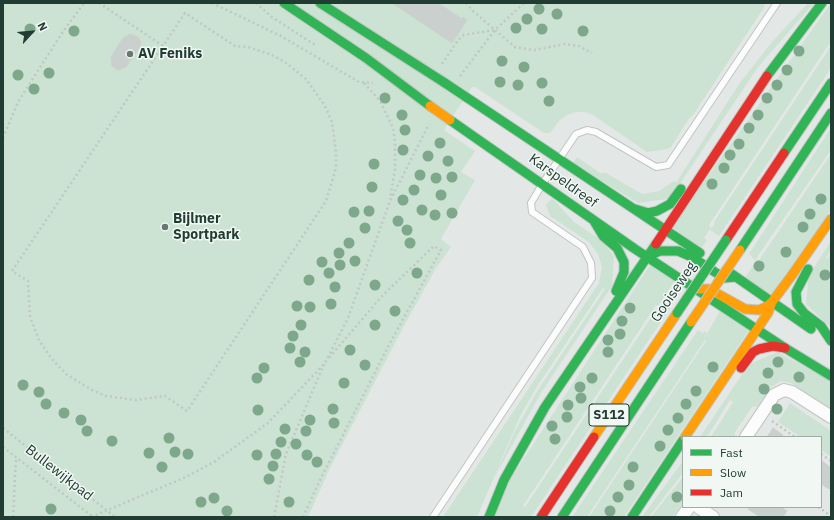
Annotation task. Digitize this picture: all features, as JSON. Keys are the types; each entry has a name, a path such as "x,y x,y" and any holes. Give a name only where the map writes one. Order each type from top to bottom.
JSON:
{"main road":[{"name":"Karspeldreef","path":"284,3 366,58 430,106 543,183 594,221 756,330 831,376"},
{"name":"Karspeldreef","path":"320,3 445,83 635,209 831,342"},
{"path":"489,517 504,480 529,433 666,230 780,57 822,3"},
{"name":"Gooiseweg","path":"541,517 831,83"},
{"name":"S112","path":"562,517 831,113"},
{"path":"635,209 648,213 665,207 674,198 691,175 706,169"},
{"path":"686,436 756,330 772,302 831,219"},
{"path":"589,342 591,327 617,289 624,267 617,248 603,236 594,221"},
{"path":"816,242 813,261 797,288 796,298 799,308 821,326 831,342"},
{"path":"648,256 660,251 678,251 692,257 724,278 736,277"},
{"path":"696,289 709,289 745,309 759,310 766,308 772,302"},
{"path":"716,390 734,380 753,352 764,347 785,348"},
{"path":"632,517 682,442"}],"street":[{"path":"747,436 774,395 784,390 792,392 831,417"},
{"path":"682,517 688,508"},
{"path":"700,508 713,517"}],"lane":[{"path":"433,517 592,278 591,263 583,247 532,212 531,203 559,159 576,134 587,130 596,132 656,167 668,165 776,3"}],"path":[{"path":"3,138 18,102 62,33 84,3"},
{"path":"99,3 163,46"},
{"path":"212,3 281,36 359,82 376,83"},
{"path":"256,3 272,17"},
{"path":"466,3 509,43 523,49 534,50 566,44 579,46 592,53"},
{"path":"458,79 495,30 524,3"},
{"path":"185,13 235,46 260,50 285,62 306,79 325,106 332,122 336,152 336,168 331,187 320,212 187,411 165,396 136,400 106,396 86,387 66,374 51,358 39,340 30,316 28,281 12,271 163,46 185,13"},
{"path":"445,59 458,40 464,35 495,30"},
{"path":"359,82 363,76"},
{"path":"364,83 380,101 393,128 395,141 395,169 390,201"},
{"path":"274,517 286,454 325,363 348,318 390,201 431,121"},
{"path":"3,447 92,517 186,477 219,458 268,423 325,363 383,295 434,246 441,250 390,343 320,480 303,517"},
{"path":"762,414 794,436"},
{"name":"Bullewijkpad","path":"3,428 115,517"},
{"path":"822,455 831,461"},
{"path":"13,517 16,457"},
{"path":"819,508 831,516"}],"green space":[{"path":"3,3 763,3 765,6 693,115 690,117 671,147 667,149 647,152 593,115 585,112 576,112 567,115 559,121 550,133 544,133 475,87 472,87 445,128 445,131 475,151 461,172 475,180 441,239 451,247 436,268 404,326 330,468 308,517 3,517"},
{"path":"808,3 814,3 758,67 675,191 667,199 638,203 573,163 577,157 600,173 606,173 642,194 659,191 674,181 676,183 739,84 772,42"},
{"path":"831,3 831,45 829,44 709,225 711,227 704,238 707,240 701,249 672,227"},
{"path":"831,46 831,68 719,236 710,230 715,223 714,222"},
{"path":"831,128 831,150 755,260 749,254"},
{"path":"831,154 831,209 771,295 745,278 757,259 759,260"},
{"path":"552,198 574,222 601,240 614,256 612,286 541,393 493,480 515,431 536,393 605,289 603,288 538,385 520,416 477,517 443,517 599,283 602,267 598,254 589,242 550,216 546,205"},
{"path":"831,241 831,250 826,258 827,259 831,254 831,328 806,304 809,275"},
{"path":"650,265 675,280 658,306 656,305 523,506 525,507 656,310 662,303 670,308 531,517 495,517 506,486"},
{"path":"720,311 749,330 624,517 589,517 706,341 705,340 587,517 572,517 698,330 703,333 705,331 707,333 703,341"},
{"path":"777,352 831,381 831,409 791,383 781,381 771,387 758,406 752,407 735,432 735,436 712,436 733,402 730,400 708,436 701,436 749,364"},
{"path":"790,403 831,431 831,457 822,451 822,436 799,436 778,422"},
{"path":"682,462 682,474 649,517 642,517"},
{"path":"682,478 682,504 673,517 651,517"}],"building":[{"path":"392,3 438,3 462,19 463,17 467,20 452,43"},
{"path":"130,34 138,37 141,42 140,47 126,67 118,70 112,66 111,57 123,38"},
{"path":"773,428 783,435 782,436 768,436"},
{"path":"822,461 830,467 822,479"},
{"path":"830,467 831,487 829,489 822,485 822,479"},
{"path":"748,508 761,508 757,515"},
{"path":"761,508 775,508 769,517 760,517 757,515"},
{"path":"775,508 782,508 787,511 783,517 769,517"}],"traffic: fast":[{"path":"284,3 366,58 430,106"},
{"path":"320,3 445,83"},
{"path":"767,76 822,3"},
{"path":"445,83 466,97"},
{"path":"784,153 831,83"},
{"path":"466,97 700,253"},
{"path":"740,250 831,113"},
{"path":"450,120 635,249 785,348 831,376"},
{"path":"635,209 648,213 657,211 670,204 681,189"},
{"path":"594,221 603,236 617,248 624,262 624,272 616,291"},
{"path":"677,313 726,240"},
{"path":"489,517 504,480 545,407 656,244"},
{"path":"648,256 660,251 678,251 692,257 724,278 736,277"},
{"path":"808,269 796,292 797,304 804,313 821,326 831,341"},
{"path":"726,270 811,329"},
{"path":"562,517 691,322"},
{"path":"632,517 682,442"}],"traffic: slow":[{"path":"430,106 450,120"},
{"path":"696,289 709,289 745,309 759,310 766,307 772,302 792,275 831,219"},
{"path":"691,322 740,250"},
{"path":"686,436 768,313 772,302"},
{"path":"594,437 677,313"}],"traffic: jam":[{"path":"656,244 767,76"},
{"path":"726,240 784,153"},
{"path":"741,368 753,352 759,349 773,346 785,348"},
{"path":"541,517 594,437"}],"place":[{"name":"AV Feniks","path":"130,54"},
{"name":"Bijlmer Sportpark","path":"165,227"}]}
